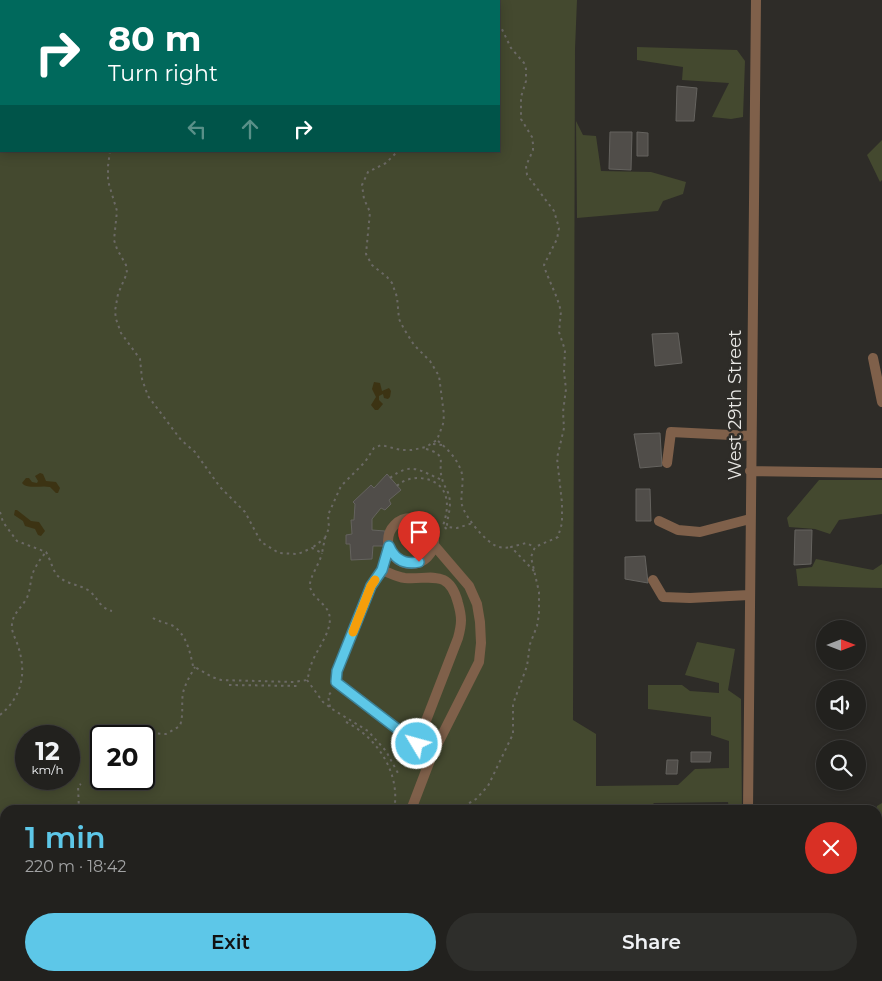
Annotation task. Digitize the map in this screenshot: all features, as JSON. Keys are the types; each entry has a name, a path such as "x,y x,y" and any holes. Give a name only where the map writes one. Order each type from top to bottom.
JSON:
{"street":[{"name":"West 29th Street","path":"748,805 756,0"},
{"path":"873,358 882,402"},
{"path":"667,463 671,432 751,436"},
{"path":"750,471 882,473"},
{"path":"406,518 414,518 426,524 434,537 434,544 426,558 419,562 404,562 392,554 388,539 394,526 406,518"},
{"path":"659,521 678,530 700,532 750,519"},
{"path":"414,805 432,755 480,662 480,622 477,604 469,586 434,544"},
{"path":"389,546 382,570 371,586 337,671 336,682 432,755"},
{"path":"426,558 429,569 428,576"},
{"path":"382,570 405,578 428,576 443,579 451,586 457,597 462,623 458,638 417,744"},
{"path":"653,580 663,597 690,598 749,595"}],"path":[{"path":"437,440 454,456 462,474 462,505 473,523 491,543 511,548 526,544 535,547 558,537 562,523 561,486 557,458 564,428 566,350 559,332 561,311 544,265 557,239 559,228 554,211 527,175 526,166 533,150 533,144 532,137 521,119 521,96 526,82 526,69 524,63 511,48 500,26"},
{"path":"110,152 108,181 117,212 114,240 127,269 116,302 116,320 121,333 140,359 142,379 148,396 181,440 196,452 220,487 245,512 261,542 270,549 285,554 298,554 312,548 325,538"},
{"path":"307,680 311,665 330,621 327,610 313,594 310,583 322,554 328,528 328,515 340,486 365,462 374,448 381,445 400,450 412,450 432,444 439,436 444,415 439,376 430,361 420,353 409,338 400,319 397,296 393,285 387,276 372,265 366,250 370,212 362,191 365,178 368,172 386,163 397,152"},
{"path":"439,436 443,445"},
{"path":"432,444 443,445"},
{"path":"423,448 435,452 442,461 442,480 449,496 450,504 447,527 457,528 473,523"},
{"path":"390,478 398,471 416,468 442,480"},
{"path":"397,486 402,481 411,478 432,481 438,485 446,496 446,517 443,526 448,530"},
{"path":"0,512 3,522 17,541 46,552 56,573 62,579 91,592 101,606 106,610 112,611"},
{"path":"466,805 476,799 488,786 513,734 513,704 527,666 530,644 537,626 539,614 540,592 531,557 535,547"},
{"path":"312,548 322,554"},
{"path":"511,548 535,572"},
{"path":"0,715 12,704 18,695 21,680 19,647 12,629 12,623 17,611 27,599 32,574 46,552"},
{"path":"153,618 174,626 187,642 195,667 220,680 294,682 307,680"},
{"path":"155,733 166,734 180,726 184,714 183,692 187,680 195,667"},
{"path":"307,680 323,702 368,730 386,751 399,775"},
{"path":"323,702 339,684"},
{"path":"229,685 299,686"},
{"path":"328,696 330,707"},
{"path":"346,722 369,738 385,760 394,780 395,805"},
{"path":"79,805 78,786 81,784"}],"green space":[{"path":"500,0 577,0 575,49 573,720 596,734 596,786 678,785 695,769 729,768 729,741 711,735 711,717 648,709 648,685 682,685 690,691 719,693 719,683 685,675 697,642 735,649 728,690 741,699 742,805 728,805 728,802 654,803 652,805 0,805 0,152 500,152"},
{"path":"637,47 737,50 745,61 743,117 731,119 712,117 729,83 682,80 683,67 637,60"},
{"path":"576,121 583,135 596,136 601,171 651,172 686,182 683,194 663,201 658,211 577,218"},
{"path":"882,140 882,180 880,182 867,155"},
{"path":"819,480 882,480 882,514 839,520 830,534 815,529 789,527 787,518"},
{"path":"816,559 873,570 882,564 882,588 798,586 796,569 812,567"}],"sand":[{"path":"374,382 380,383 382,391 389,388 391,391 388,399 384,398 383,394 379,396 379,400 383,404 378,410 375,410 371,405 376,397 372,389"},
{"path":"40,473 43,474 46,481 56,482 60,488 58,493 50,487 31,487 22,483 26,478 29,478 32,482 37,483 38,481 35,476"},
{"path":"15,510 31,521 39,522 45,531 41,536 38,535 35,529 25,526 23,521 14,515"}],"building":[{"path":"677,86 697,88 694,121 676,121"},
{"path":"610,132 632,132 631,170 609,169"},
{"path":"637,132 648,133 648,156 637,156"},
{"path":"678,333 682,363 655,366 652,334"},
{"path":"660,433 662,466 640,468 634,434"},
{"path":"387,474 401,490 389,500 391,504 385,510 381,508 372,519 372,530 385,531 384,546 373,546 372,559 351,560 350,544 346,544 346,535 352,534 351,520 354,520 355,504 353,502 371,485 374,488"},
{"path":"636,489 650,489 651,521 636,521"},
{"path":"795,530 812,530 811,564 794,565"},
{"path":"645,556 648,583 625,579 625,557"},
{"path":"691,752 711,752 710,762 691,762"},
{"path":"667,760 678,760 677,774 666,774"}],"slow traffic":[{"path":"353,632 375,580"}],"route":[{"path":"417,744 336,682 337,671 371,586 382,570 389,546 392,554 397,559 404,562 419,562"}]}
